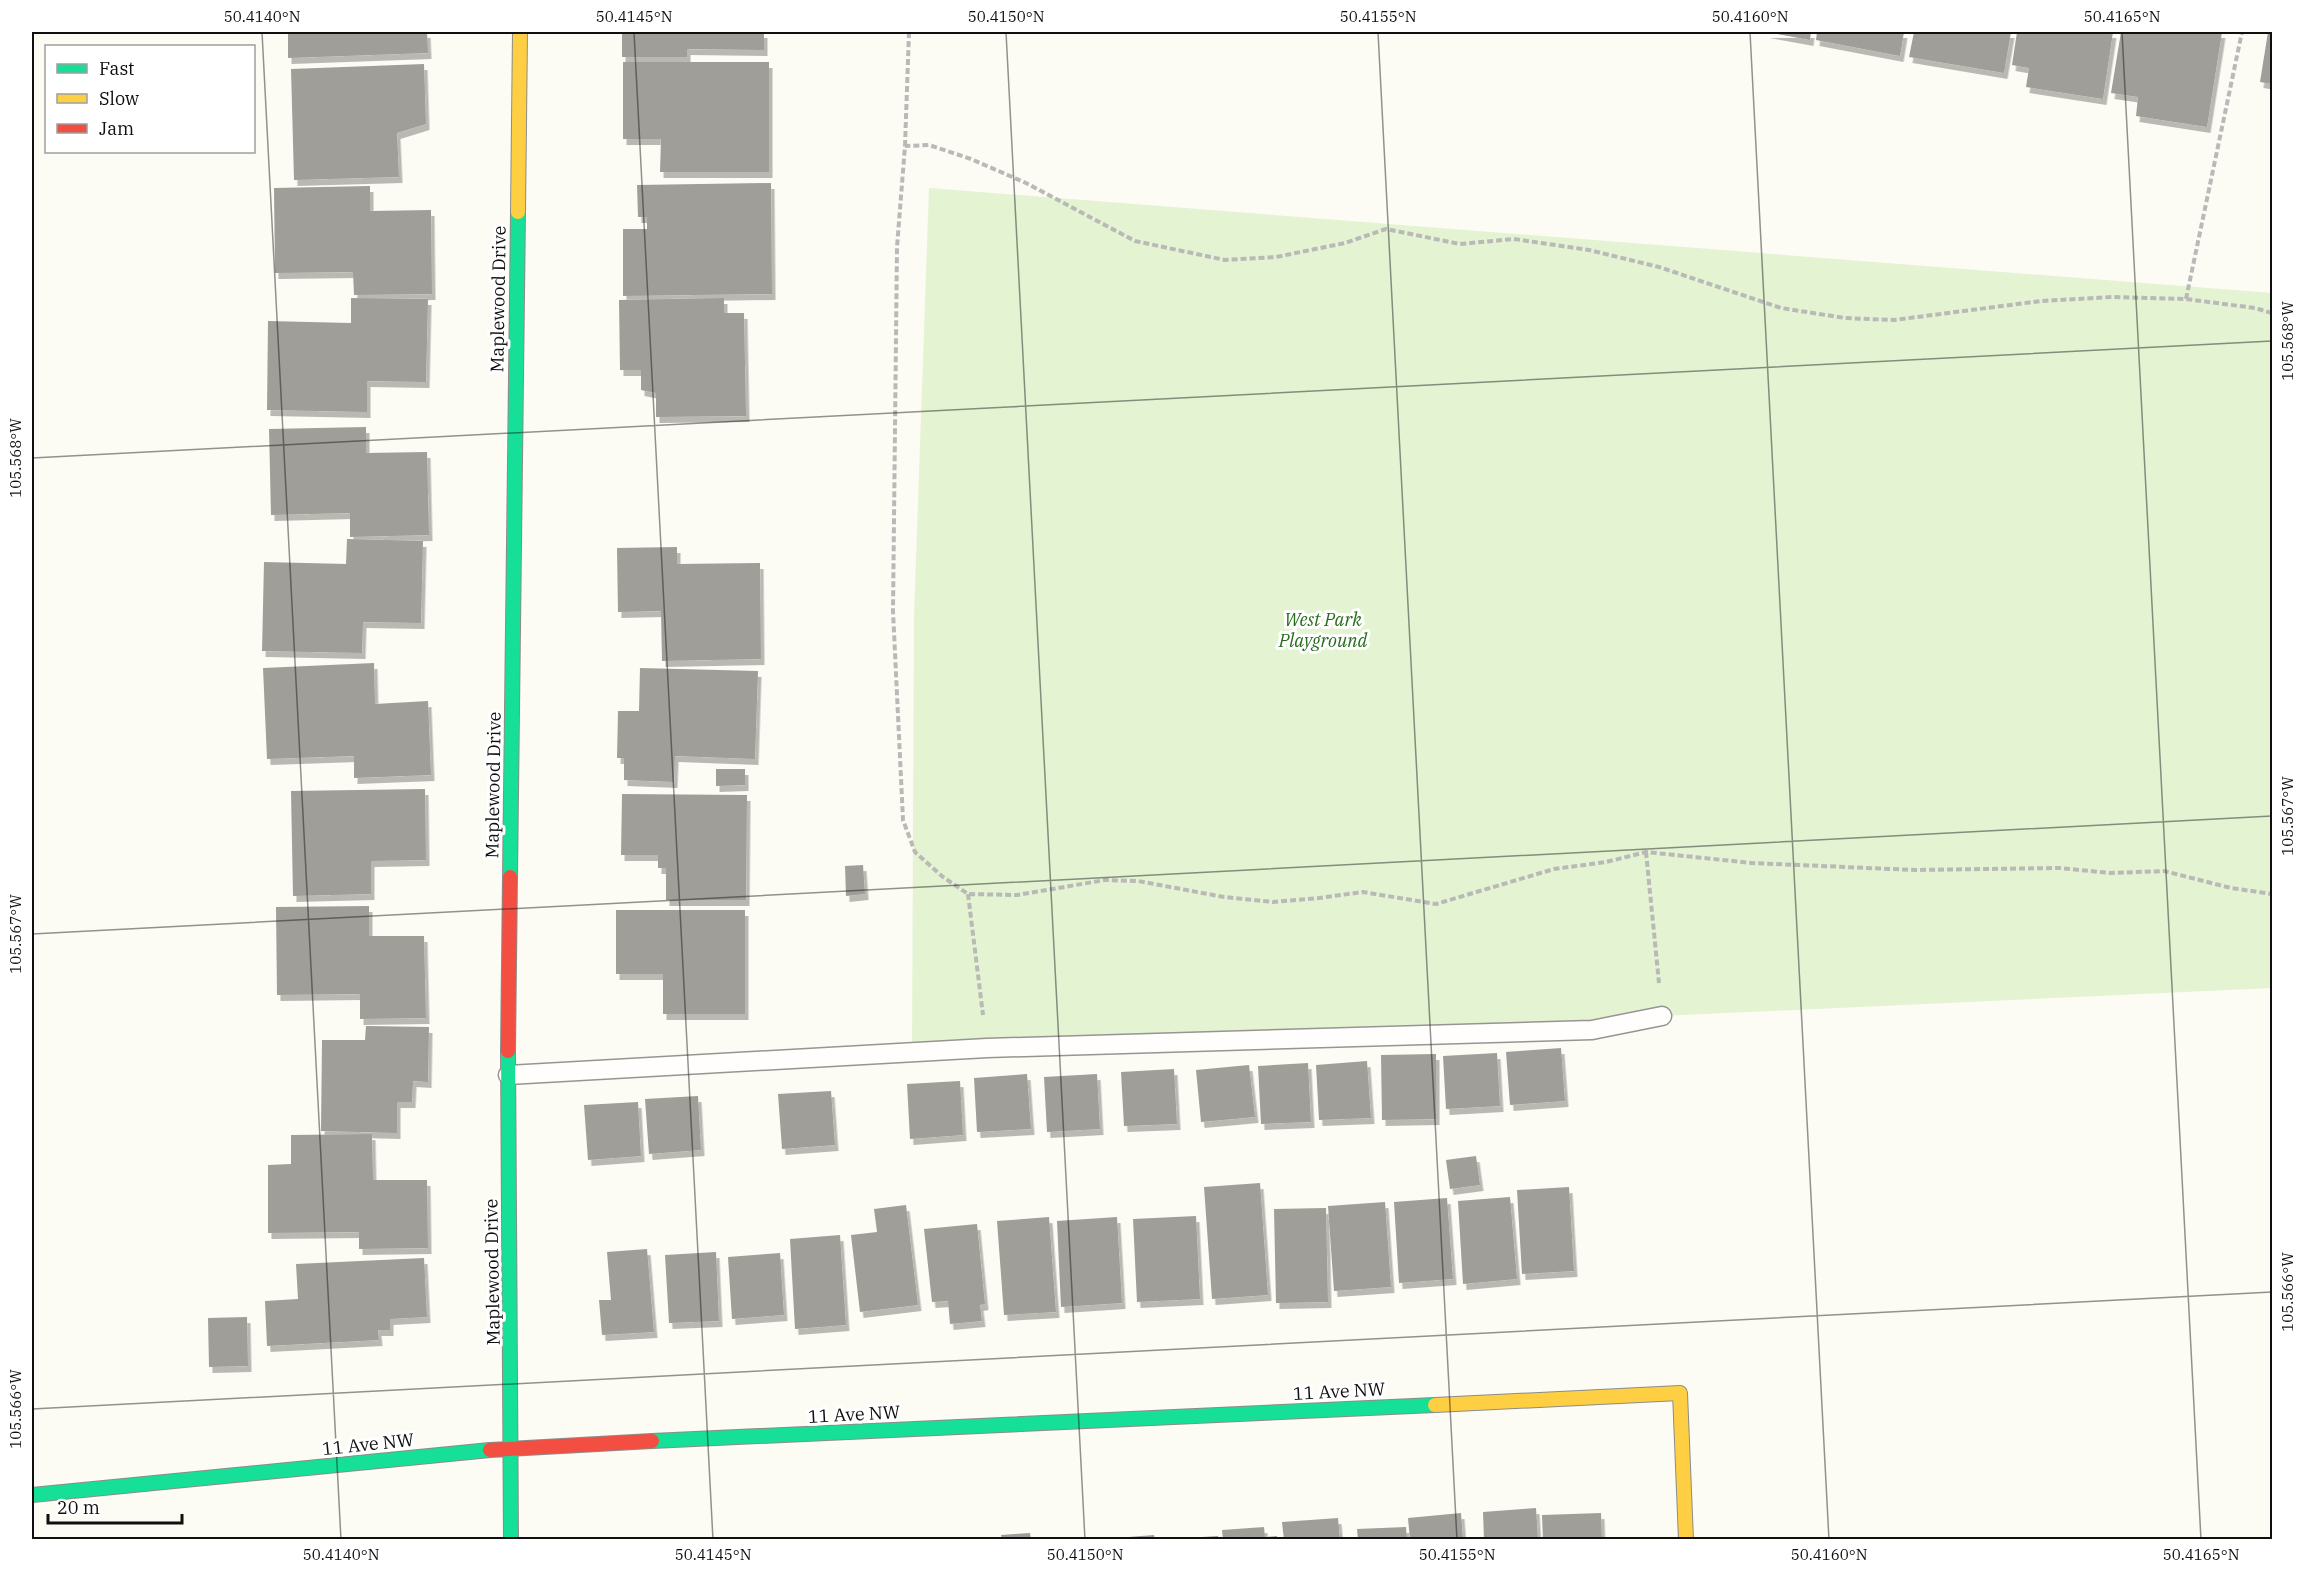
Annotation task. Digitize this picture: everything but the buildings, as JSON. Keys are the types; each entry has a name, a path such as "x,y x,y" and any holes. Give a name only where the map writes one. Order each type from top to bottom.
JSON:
{"street":[{"name":"Maplewood Drive","path":"511,1539 508,1075 520,32"},
{"name":"11 Ave NW","path":"32,1495 512,1448 1680,1393 1686,1539"}],"lane":[{"path":"508,1075 987,1048 1592,1030 1662,1016"}],"path":[{"path":"909,32 905,146 897,248 893,611 903,820 915,852 943,877 968,894 1017,895 1104,880 1138,881 1224,897 1273,902 1363,892 1436,904 1554,869 1606,862 1646,852 1752,863 1915,870 2060,868 2110,873 2164,871 2231,888 2272,894"},
{"path":"2186,299 2242,32"},
{"path":"905,146 929,145 972,159 1026,183 1135,241 1225,260 1276,257 1345,243 1386,229 1460,244 1514,239 1589,250 1659,267 1780,308 1845,318 1893,320 2008,305 2112,297 2186,299 2255,308 2272,313"},
{"path":"1646,852 1662,1016"},
{"path":"968,894 987,1048"}],"green space":[{"name":"West Park Playground","path":"929,188 2272,293 2272,988 1662,1016 1592,1030 912,1052 914,617"}],"traffic: fast":[{"path":"510,877 518,212"},
{"path":"508,1051 511,1540"},
{"path":"652,1441 1435,1405"},
{"path":"32,1495 490,1450"}],"traffic: slow":[{"path":"518,212 520,32"},
{"path":"1435,1405 1680,1393 1686,1540"}],"traffic: jam":[{"path":"508,1051 510,877"},
{"path":"490,1450 652,1441"}]}
